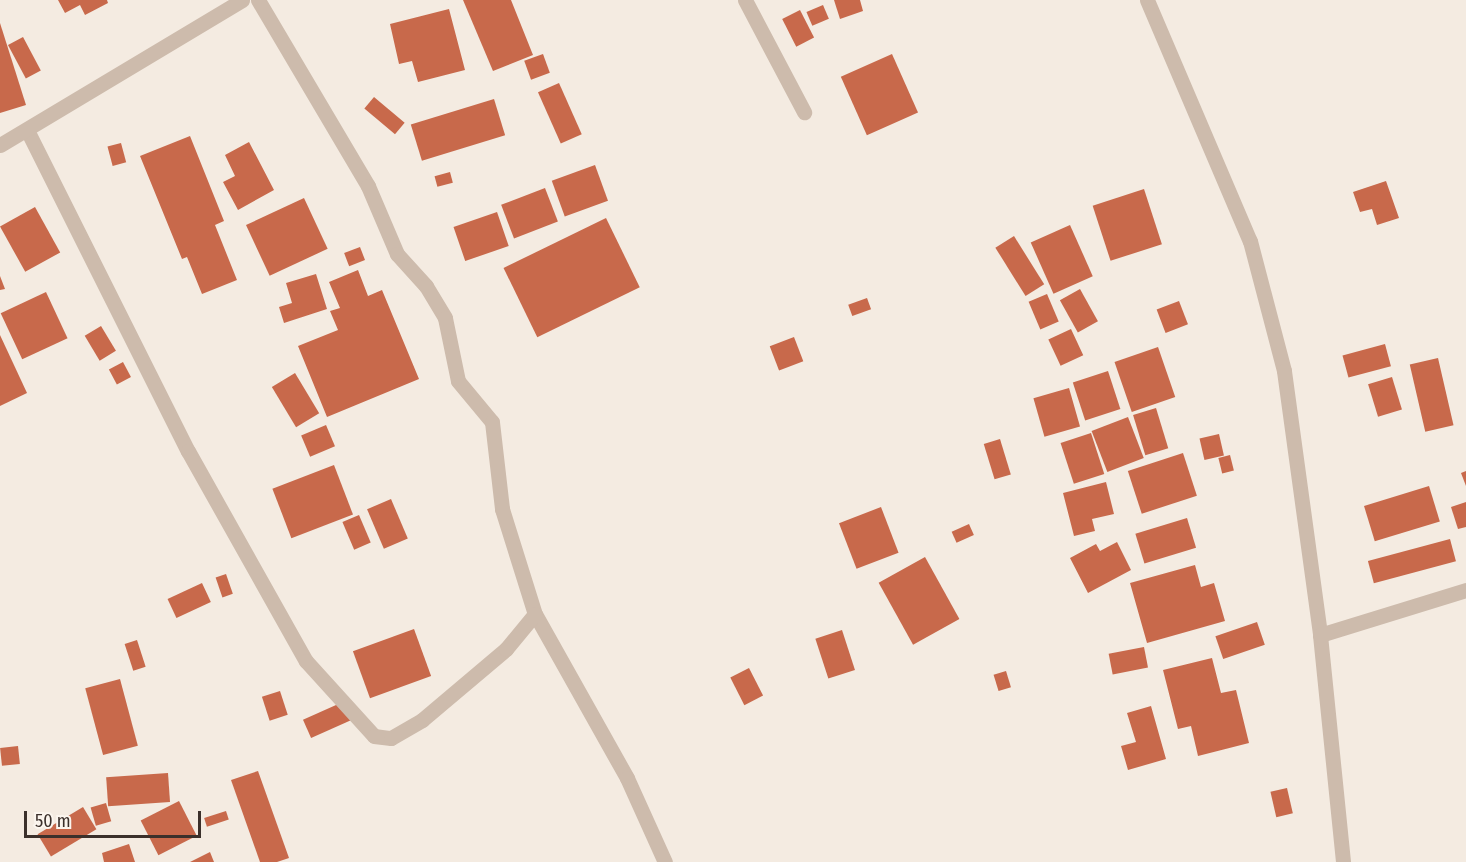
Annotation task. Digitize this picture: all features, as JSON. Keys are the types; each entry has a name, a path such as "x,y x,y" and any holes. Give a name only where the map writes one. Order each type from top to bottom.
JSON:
{"street":[{"path":"0,145 28,132 242,0"},
{"path":"258,0 368,186 397,254 426,286 445,318 458,381 492,422 502,509 535,614 627,778 665,862"},
{"path":"745,0 804,112"},
{"path":"1146,0 1250,241 1284,371 1320,634 1343,862"},
{"path":"28,132 188,451 306,661 374,736 391,738 422,720 506,649 535,614"},
{"path":"1320,634 1466,590"}],"building":[{"path":"58,0 107,0 108,3 85,15 80,5 65,13"},
{"path":"463,0 511,0 533,55 493,71"},
{"path":"834,0 860,0 863,11 840,19"},
{"path":"823,5 829,19 812,26 806,12"},
{"path":"449,9 465,70 418,82 412,61 399,64 390,24"},
{"path":"800,10 814,38 796,47 782,19"},
{"path":"0,23 26,105 0,113"},
{"path":"23,37 41,71 26,79 8,45"},
{"path":"543,54 550,73 531,80 524,61"},
{"path":"892,54 918,112 867,135 841,77"},
{"path":"559,83 582,134 561,144 538,92"},
{"path":"374,97 405,123 395,134 364,108"},
{"path":"494,99 505,135 422,161 411,124"},
{"path":"190,136 224,221 215,225 237,280 202,294 187,257 182,259 140,156"},
{"path":"249,142 274,190 238,210 223,182 235,176 225,155"},
{"path":"121,143 126,162 113,166 107,147"},
{"path":"595,165 608,201 565,216 552,181"},
{"path":"450,172 453,183 437,187 435,176"},
{"path":"1386,181 1399,218 1377,225 1372,209 1360,212 1353,192"},
{"path":"545,188 558,222 514,238 501,205"},
{"path":"1144,189 1162,244 1111,261 1093,206"},
{"path":"304,198 328,249 270,276 246,225"},
{"path":"35,207 60,252 25,272 0,226"},
{"path":"497,212 509,246 465,261 454,227"},
{"path":"606,218 640,287 537,337 504,268"},
{"path":"1070,225 1093,276 1053,294 1031,242"},
{"path":"1014,236 1044,284 1026,296 995,248"},
{"path":"360,247 365,260 349,266 344,253"},
{"path":"358,270 368,296 382,290 419,379 327,417 298,346 338,330 330,311 340,308 329,282"},
{"path":"316,274 327,309 284,323 279,307 292,303 286,283"},
{"path":"0,276 5,289 0,290"},
{"path":"1080,289 1098,321 1078,333 1060,300"},
{"path":"46,292 68,338 22,359 1,313"},
{"path":"1047,294 1059,322 1040,329 1029,302"},
{"path":"867,298 871,309 852,316 848,305"},
{"path":"1179,301 1188,324 1166,333 1157,310"},
{"path":"101,326 116,351 100,361 85,336"},
{"path":"1071,329 1083,355 1061,366 1048,340"},
{"path":"0,335 27,393 0,406"},
{"path":"794,337 803,361 779,371 770,346"},
{"path":"1385,344 1391,366 1348,378 1342,355"},
{"path":"1158,347 1175,397 1132,412 1115,362"},
{"path":"1438,358 1454,425 1425,432 1410,365"},
{"path":"123,362 131,377 117,385 109,370"},
{"path":"1108,371 1120,409 1085,420 1073,382"},
{"path":"295,373 319,413 296,427 272,387"},
{"path":"1392,377 1402,410 1378,417 1368,384"},
{"path":"1069,388 1080,426 1044,437 1033,398"},
{"path":"1156,408 1168,448 1145,455 1133,415"},
{"path":"1128,417 1144,458 1107,472 1092,431"},
{"path":"326,425 335,446 310,457 301,436"},
{"path":"1091,433 1104,474 1074,484 1061,443"},
{"path":"1219,434 1224,455 1204,460 1200,438"},
{"path":"1000,439 1011,474 995,479 984,444"},
{"path":"1183,453 1197,496 1142,514 1128,471"},
{"path":"1230,455 1234,471 1222,473 1218,458"},
{"path":"334,465 353,514 291,538 272,489"},
{"path":"1466,471 1466,486 1461,473"},
{"path":"1106,482 1114,514 1092,519 1095,531 1074,536 1063,493"},
{"path":"1429,486 1440,521 1375,541 1364,506"},
{"path":"391,499 408,539 384,549 367,509"},
{"path":"1466,502 1466,527 1458,529 1451,507"},
{"path":"881,507 899,553 857,569 839,523"},
{"path":"359,515 371,543 354,550 342,522"},
{"path":"1187,518 1196,548 1144,563 1135,534"},
{"path":"969,524 974,535 957,543 952,532"},
{"path":"1450,539 1456,561 1374,583 1368,561"},
{"path":"1117,542 1131,570 1088,593 1070,558 1096,544 1100,551"},
{"path":"925,557 959,619 913,645 879,583"},
{"path":"1195,565 1201,587 1214,583 1225,621 1147,643 1130,583"},
{"path":"226,574 233,594 222,597 216,578"},
{"path":"202,583 211,602 176,618 168,599"},
{"path":"1257,622 1265,645 1223,659 1215,636"},
{"path":"414,629 431,676 370,698 353,651"},
{"path":"842,630 855,670 828,679 815,639"},
{"path":"137,640 146,667 133,671 125,644"},
{"path":"1144,647 1148,668 1113,674 1109,654"},
{"path":"1212,658 1221,693 1236,690 1249,743 1198,756 1191,726 1178,729 1163,670"},
{"path":"749,668 763,696 744,705 730,678"},
{"path":"1006,671 1011,687 999,691 994,675"},
{"path":"120,679 138,746 103,755 85,688"},
{"path":"280,691 288,715 270,721 262,697"},
{"path":"345,701 353,719 311,738 303,720"},
{"path":"1151,706 1166,759 1128,770 1121,746 1136,742 1127,713"},
{"path":"18,746 20,764 2,766 0,748"},
{"path":"258,771 289,858 277,862 260,862 231,780"},
{"path":"168,773 170,802 108,806 106,777"},
{"path":"1287,788 1293,813 1276,817 1270,792"},
{"path":"179,801 197,836 158,855 141,821"},
{"path":"106,803 111,821 96,826 91,807"},
{"path":"83,807 96,829 51,857 38,834"},
{"path":"226,811 229,820 207,827 204,818"},
{"path":"129,844 135,862 104,862 102,853"},
{"path":"210,852 214,862 190,862"}]}
